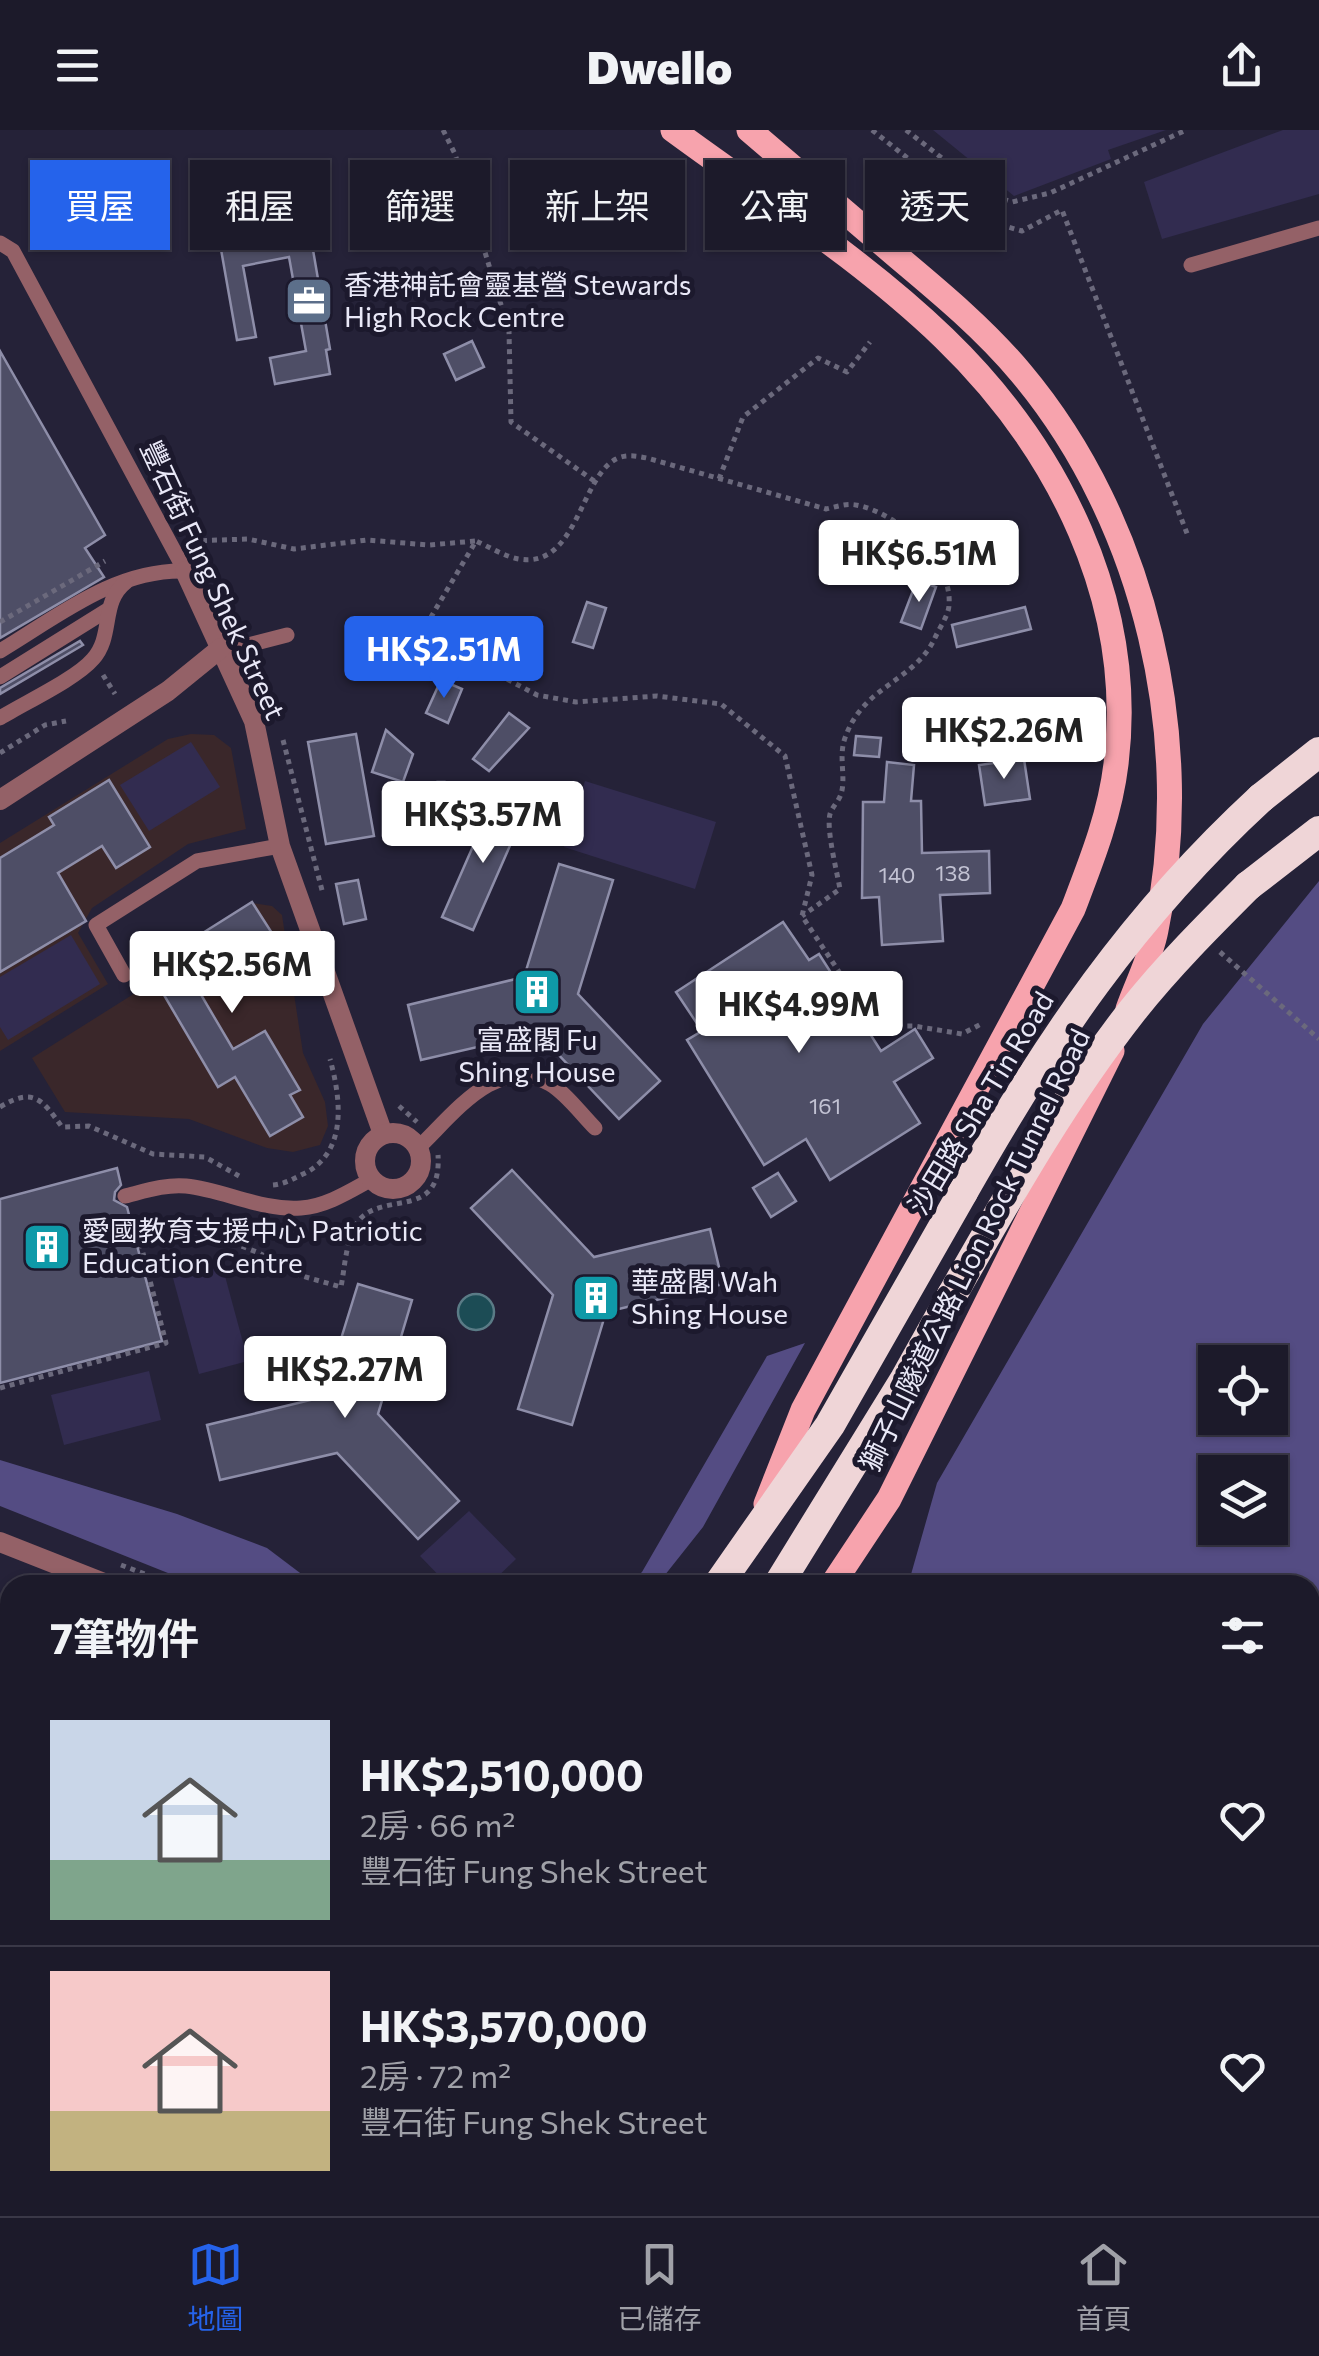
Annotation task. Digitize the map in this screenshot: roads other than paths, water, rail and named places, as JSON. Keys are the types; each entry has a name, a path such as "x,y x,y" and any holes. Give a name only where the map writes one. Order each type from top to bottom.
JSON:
{"highway":[{"name":"沙田路 Sha Tin Road","path":"755,1532 830,1425 1030,1077 1095,979 1160,898 1261,798 1319,752"},
{"path":"784,1575 905,1380 1047,1132 1083,1078 1166,970 1248,886 1319,831"},
{"path":"725,1575 755,1532"}],"main road":[{"path":"673,130 860,268 943,337 982,378 1045,463 1077,520 1106,608 1118,684 1118,746 1110,802 1101,838 1073,909 803,1410 755,1532"},
{"name":"獅子山隧道公路 Lion Rock Tunnel Road","path":"750,130 971,320 1045,404 1092,480 1133,577 1159,681 1168,740 1166,862 1156,933 1105,1070 889,1499 839,1575"}],"street":[{"name":"豐石街 Fung Shek Street","path":"191,565 221,648 254,721 280,846 383,1134"},
{"path":"0,800 168,692 221,648"},
{"path":"383,1134 425,1141 422,1165 406,1186 388,1188 372,1179 365,1163 366,1154 383,1134"},
{"path":"0,1542 84,1575"}],"lane":[{"path":"1190,265 1319,228"},
{"name":"豐石街 Fung Shek Street","path":"0,243 13,251 191,565"},
{"path":"0,651 104,589 133,576 191,565"},
{"path":"0,718 93,660 106,635 108,609 119,587 133,576"},
{"path":"0,677 108,609"},
{"path":"221,648 286,636"},
{"path":"124,975 96,925 197,861 280,846"},
{"path":"425,1141 486,1085 520,1075 547,1082 594,1128"},
{"path":"127,1196 185,1186 300,1208 328,1202 372,1179"}],"place":[{"name":"香港神託會靈基營 Stewards High Rock Centre","path":"309,301"},
{"name":"富盛閣 Fu Shing House","path":"537,992"},
{"name":"愛國教育支援中心 Patriotic Education Centre","path":"47,1247"},
{"name":"華盛閣 Wah Shing House","path":"596,1298"}]}
